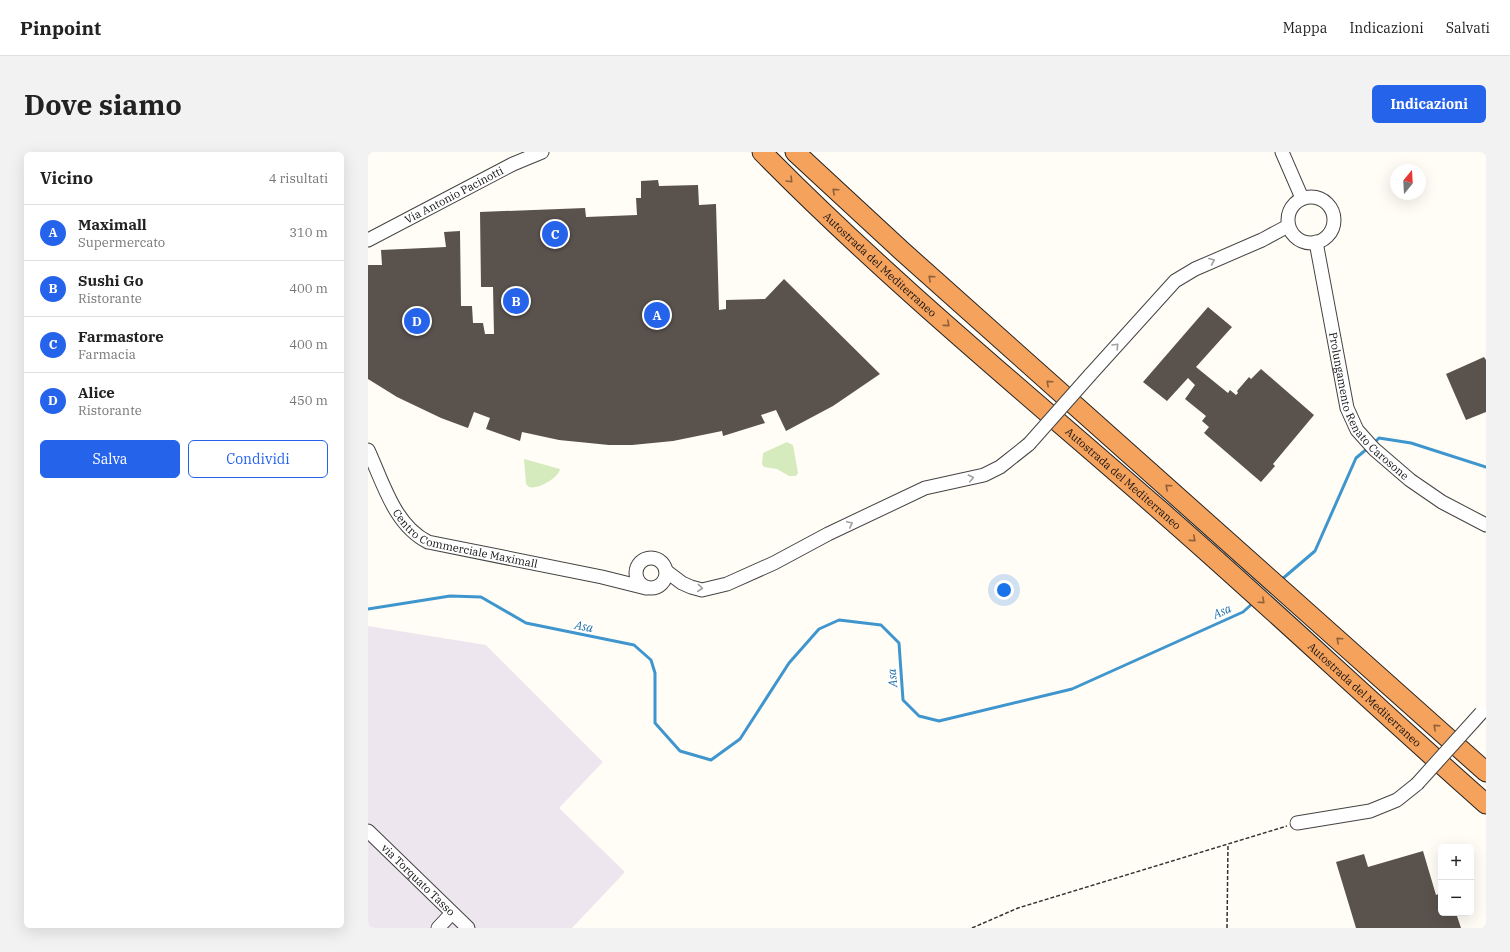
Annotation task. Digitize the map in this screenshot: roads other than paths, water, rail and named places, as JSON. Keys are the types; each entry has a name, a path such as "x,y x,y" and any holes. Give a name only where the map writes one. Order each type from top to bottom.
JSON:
{"highway":[{"name":"Autostrada del Mediterraneo","path":"762,152 812,202 884,269 1233,574 1486,804"},
{"name":"Autostrada del Mediterraneo","path":"795,152 896,246 1486,772"},
{"path":"1448,770 1459,789 1486,814"}],"street":[{"name":"Via Antonio Pacinotti","path":"368,240 513,164 542,152"},
{"path":"1282,152 1302,198"},
{"path":"1302,198 1317,198 1329,206 1333,213 1332,228 1323,240 1316,242 1302,241 1291,232 1288,226 1288,213 1296,201 1302,198"},
{"path":"666,571 666,576 660,585 650,588 646,588 638,582 635,572 642,560 652,558 661,562 666,571 682,583 702,590 727,584 774,563 828,534 925,488 984,475 1000,468 1029,444 1175,281 1195,268 1262,240 1288,226"},
{"name":"Prolungamento Renato Carosone","path":"1316,242 1347,408 1357,430 1374,449 1410,480 1442,502 1486,525"},
{"name":"Centro Commerciale Maximall","path":"368,450 395,508 405,524 415,535 428,542 602,577 646,588"},
{"name":"Centro Commerciale Maximall","path":"602,577 623,574 636,568"},
{"path":"1297,823 1370,811 1397,800 1417,784 1484,711"},
{"name":"via Torquato Tasso","path":"368,831 468,928"},
{"path":"438,928 452,914"}],"waterway":[{"name":"Asa","path":"1374,443 1379,438 1411,443 1486,467"},
{"name":"Asa","path":"1281,580 1315,551 1356,458 1368,448"},
{"name":"Asa","path":"368,609 450,596 481,597 526,623 634,645 651,660 655,673 655,723 680,751 711,760 740,739 789,663 819,629 839,620 881,625 899,643 903,700 919,716 939,721 1072,689 1243,612 1253,603"}],"place":[{"name":"Farmastore","path":"555,234"},
{"name":"Sushi Go","path":"516,301"},
{"name":"Maximall","path":"657,315"},
{"name":"Alice","path":"417,321"}]}
